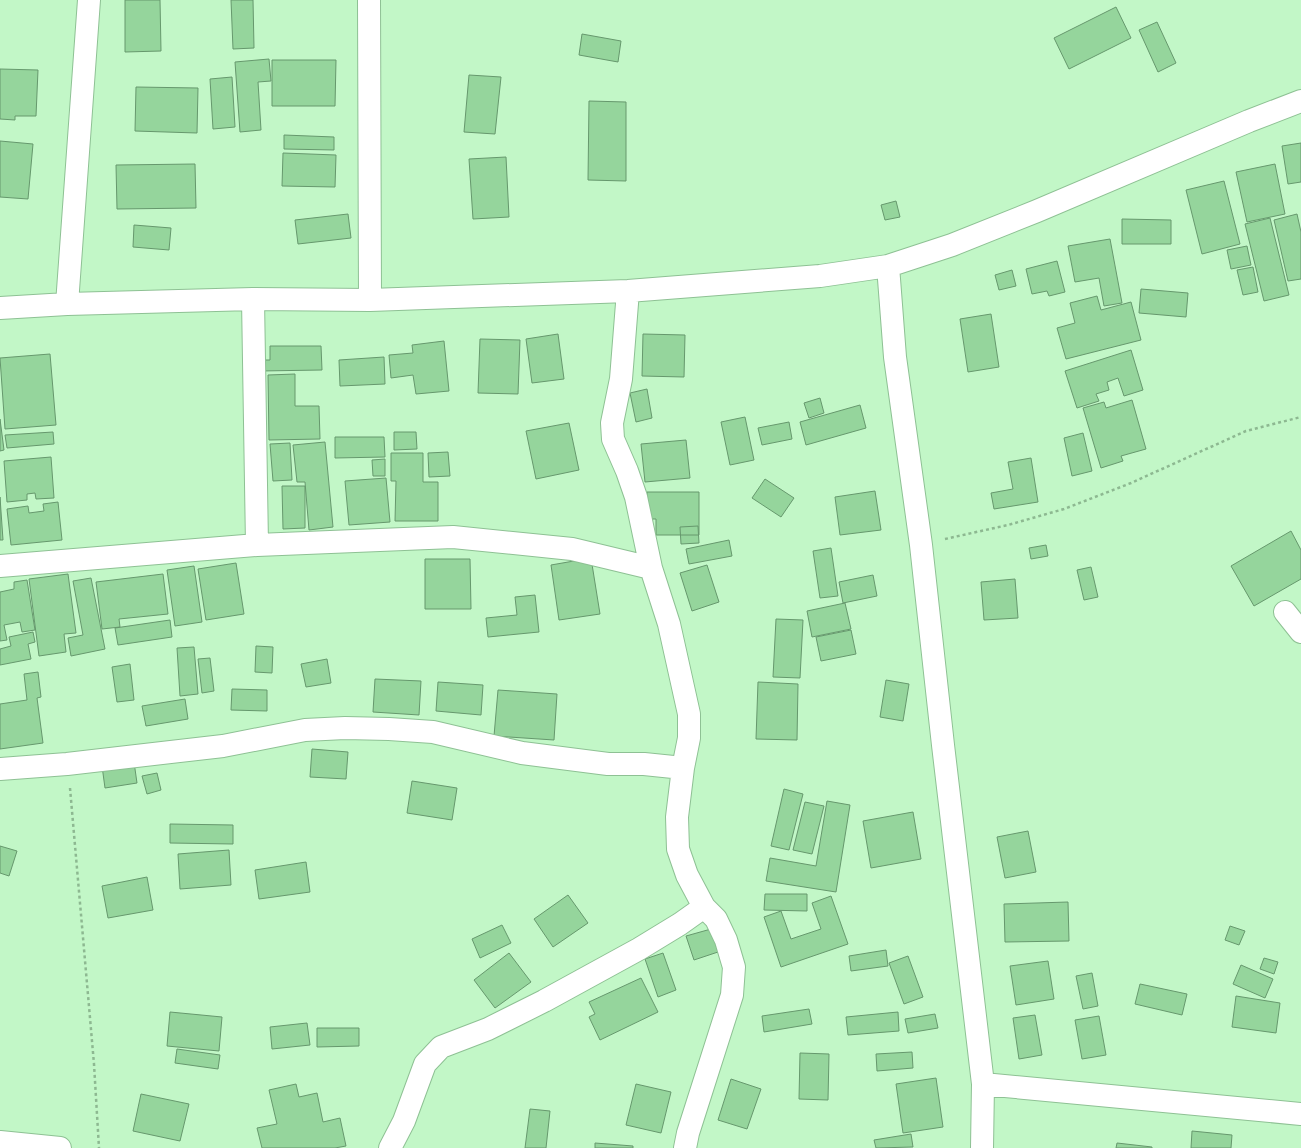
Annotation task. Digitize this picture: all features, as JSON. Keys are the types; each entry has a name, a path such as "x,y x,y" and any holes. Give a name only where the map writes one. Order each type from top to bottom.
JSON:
{"street":[{"path":"68,304 88,0"},
{"path":"369,0 370,300"},
{"path":"0,308 68,304 253,299 370,300 628,291 820,276 888,266 952,245 1037,211 1249,121 1301,101"},
{"path":"888,266 895,357 921,545 983,1084 982,1148"},
{"path":"628,291 621,379 612,423 613,439 627,471 636,497 651,568 669,624 690,714 689,738 683,768 677,818 678,849 687,875 704,907 716,919 726,940 734,967 732,995 688,1133 686,1148"},
{"path":"253,299 257,545"},
{"path":"0,566 257,545 453,537 572,549 651,568"},
{"path":"1285,612 1301,632"},
{"path":"0,769 68,764 223,746 305,730 345,728 432,732 522,753 608,764 644,764 683,768"},
{"path":"390,1148 404,1121 425,1064 441,1047 488,1029 544,1001 639,949 680,924 704,907"},
{"path":"983,1084 1301,1114"},
{"path":"0,1142 60,1148"}],"path":[{"path":"921,545 1008,526 1064,509 1131,483 1246,431 1301,418"},
{"path":"68,764 94,1064 99,1148"}],"building":[{"path":"125,0 160,0 161,51 125,52"},
{"path":"231,0 253,0 254,48 233,49"},
{"path":"1116,7 1131,38 1069,69 1054,38"},
{"path":"1157,22 1176,63 1158,72 1139,30"},
{"path":"582,34 621,41 618,62 579,55"},
{"path":"269,59 271,81 258,82 261,130 240,132 235,62"},
{"path":"272,60 336,60 335,106 272,106"},
{"path":"0,69 38,70 36,116 15,116 15,120 0,119"},
{"path":"469,75 501,77 495,134 464,132"},
{"path":"232,77 235,127 213,129 210,79"},
{"path":"136,87 198,88 197,133 135,131"},
{"path":"589,101 626,102 626,181 588,180"},
{"path":"284,135 334,137 334,150 284,149"},
{"path":"0,141 33,144 28,199 0,197"},
{"path":"1301,143 1301,182 1288,184 1282,146"},
{"path":"283,153 336,155 335,187 282,186"},
{"path":"506,157 509,217 473,219 469,159"},
{"path":"195,164 196,208 117,209 116,165"},
{"path":"1275,164 1285,214 1247,222 1236,172"},
{"path":"1224,181 1240,244 1202,254 1186,190"},
{"path":"896,201 900,217 885,220 881,205"},
{"path":"348,214 351,238 298,244 295,220"},
{"path":"1297,214 1301,232 1301,279 1288,281 1274,220"},
{"path":"1270,218 1289,295 1264,301 1245,224"},
{"path":"1122,219 1171,220 1171,244 1122,244"},
{"path":"134,225 171,228 169,250 133,247"},
{"path":"1110,239 1122,303 1104,306 1099,278 1075,282 1068,246"},
{"path":"1247,246 1251,265 1231,269 1227,250"},
{"path":"1057,261 1065,292 1049,296 1047,291 1032,294 1026,269"},
{"path":"1253,267 1258,292 1243,295 1237,270"},
{"path":"1012,270 1016,286 999,290 995,275"},
{"path":"1141,289 1188,293 1186,317 1139,313"},
{"path":"1097,296 1101,310 1131,302 1141,340 1066,359 1057,328 1075,323 1070,303"},
{"path":"991,314 999,367 968,372 960,319"},
{"path":"558,334 564,379 532,383 526,339"},
{"path":"643,334 685,335 684,377 642,376"},
{"path":"480,339 520,340 518,394 478,393"},
{"path":"444,341 449,391 416,394 413,375 391,378 389,355 413,353 412,345"},
{"path":"270,346 321,346 322,370 260,371 260,360 270,360"},
{"path":"1131,350 1143,390 1124,396 1118,378 1107,382 1109,390 1096,394 1099,401 1077,408 1065,371"},
{"path":"50,354 56,425 5,429 0,358"},
{"path":"384,357 385,384 340,386 339,360"},
{"path":"295,374 295,406 319,406 320,439 269,440 268,375"},
{"path":"647,389 652,418 636,422 630,393"},
{"path":"820,398 824,413 809,418 804,403"},
{"path":"1132,400 1146,449 1121,456 1123,461 1101,468 1083,408 1104,402 1106,408"},
{"path":"860,405 866,428 806,445 800,422"},
{"path":"745,417 754,460 730,465 721,422"},
{"path":"0,419 4,450 0,451"},
{"path":"789,422 792,439 762,445 758,428"},
{"path":"569,423 579,470 536,479 526,431"},
{"path":"53,432 54,444 7,448 5,435"},
{"path":"394,432 416,432 417,449 394,450"},
{"path":"1083,433 1092,471 1072,476 1064,438"},
{"path":"335,437 384,437 385,457 335,458"},
{"path":"686,440 690,478 645,482 641,444"},
{"path":"325,442 333,527 309,530 305,482 297,482 293,445"},
{"path":"290,443 292,480 273,481 270,444"},
{"path":"448,452 450,476 429,477 428,453"},
{"path":"391,453 423,453 423,482 438,482 438,521 395,521 396,481 391,481"},
{"path":"51,457 54,498 36,499 35,493 27,494 27,500 7,502 4,461"},
{"path":"1031,458 1038,502 994,509 991,493 1013,489 1008,462"},
{"path":"385,459 385,476 373,476 372,460"},
{"path":"386,478 390,522 349,525 345,481"},
{"path":"765,479 794,498 781,517 752,498"},
{"path":"282,486 305,486 305,528 283,529"},
{"path":"875,491 881,530 840,535 835,497"},
{"path":"647,492 699,492 699,535 656,535 656,519 647,519"},
{"path":"0,497 3,540 0,540"},
{"path":"58,502 62,540 11,545 7,509 28,506 29,513 44,511 43,504"},
{"path":"698,526 699,543 681,544 680,527"},
{"path":"1291,531 1301,550 1301,579 1254,606 1231,566"},
{"path":"729,540 732,556 689,564 686,549"},
{"path":"1046,545 1048,556 1031,559 1029,548"},
{"path":"831,548 838,596 820,598 813,551"},
{"path":"591,558 600,614 559,620 551,565"},
{"path":"425,559 470,559 471,609 425,609"},
{"path":"236,563 244,614 206,620 198,569"},
{"path":"707,565 719,602 692,611 680,573"},
{"path":"194,566 202,622 175,626 167,570"},
{"path":"1091,567 1098,597 1084,600 1077,570"},
{"path":"68,574 76,633 64,634 66,652 39,656 29,579"},
{"path":"163,574 168,614 119,619 120,627 102,629 96,582"},
{"path":"873,575 877,596 843,603 839,582"},
{"path":"91,578 105,649 71,656 68,638 83,635 73,581"},
{"path":"1015,579 1018,618 984,620 981,582"},
{"path":"27,580 35,630 22,632 20,622 4,625 7,640 0,641 0,592 14,589 14,582"},
{"path":"535,595 539,632 488,637 486,618 517,615 515,597"},
{"path":"845,603 851,629 812,637 807,611"},
{"path":"776,619 803,620 800,678 773,677"},
{"path":"170,620 172,637 118,645 115,628"},
{"path":"851,630 856,654 821,661 816,637"},
{"path":"33,632 35,642 28,644 31,659 0,665 0,649 11,646 9,637"},
{"path":"256,646 273,647 272,673 255,672"},
{"path":"194,647 198,694 180,696 177,648"},
{"path":"210,658 214,691 202,693 198,659"},
{"path":"327,659 331,683 306,687 301,664"},
{"path":"130,664 134,700 117,702 112,667"},
{"path":"38,672 41,697 37,698 43,743 0,749 0,704 27,700 24,674"},
{"path":"375,679 421,681 419,715 373,712"},
{"path":"886,680 909,684 903,721 880,717"},
{"path":"438,682 483,685 481,715 436,711"},
{"path":"758,682 798,684 797,740 756,739"},
{"path":"232,689 267,690 267,711 231,710"},
{"path":"498,690 557,694 554,740 494,736"},
{"path":"185,699 188,719 146,726 142,706"},
{"path":"312,749 348,752 346,779 310,777"},
{"path":"134,762 137,783 105,788 102,766"},
{"path":"157,773 161,790 147,794 142,776"},
{"path":"412,781 457,788 452,820 407,813"},
{"path":"784,789 803,794 789,850 771,846"},
{"path":"827,801 850,805 836,892 766,881 770,858 816,866"},
{"path":"805,802 824,806 812,854 793,850"},
{"path":"913,812 921,859 871,868 863,821"},
{"path":"170,824 233,825 233,844 170,843"},
{"path":"1028,831 1036,872 1005,878 997,837"},
{"path":"0,846 17,851 9,876 0,873"},
{"path":"229,850 231,885 180,889 178,854"},
{"path":"306,862 310,892 259,899 255,870"},
{"path":"147,877 153,910 108,918 102,886"},
{"path":"765,894 807,894 807,911 764,910"},
{"path":"568,895 588,923 553,947 534,919"},
{"path":"831,896 848,944 781,967 764,917 781,911 791,939 821,929 812,903"},
{"path":"1068,902 1069,941 1005,942 1004,904"},
{"path":"502,925 511,943 480,958 472,939"},
{"path":"1230,926 1245,931 1239,945 1225,940"},
{"path":"711,929 718,952 694,960 686,936"},
{"path":"886,950 888,966 851,971 849,956"},
{"path":"509,953 531,982 495,1008 474,980"},
{"path":"663,953 676,990 658,997 645,959"},
{"path":"908,956 923,997 904,1004 889,963"},
{"path":"1264,958 1278,962 1274,974 1260,969"},
{"path":"1048,961 1054,999 1016,1005 1010,966"},
{"path":"1241,965 1273,979 1265,998 1233,984"},
{"path":"1092,973 1098,1006 1083,1009 1076,976"},
{"path":"641,978 658,1012 600,1040 589,1017 595,1014 589,1002"},
{"path":"1140,984 1187,994 1182,1015 1135,1004"},
{"path":"1236,996 1280,1003 1276,1033 1232,1027"},
{"path":"809,1009 812,1024 764,1032 762,1016"},
{"path":"170,1012 222,1017 219,1051 167,1046"},
{"path":"898,1012 899,1031 848,1035 846,1017"},
{"path":"935,1014 938,1028 908,1033 905,1019"},
{"path":"1035,1015 1042,1055 1019,1059 1013,1018"},
{"path":"1099,1016 1106,1055 1082,1059 1075,1020"},
{"path":"307,1023 310,1045 272,1049 270,1027"},
{"path":"317,1028 359,1028 359,1046 317,1047"},
{"path":"177,1049 220,1055 218,1069 175,1063"},
{"path":"912,1052 913,1068 877,1071 876,1054"},
{"path":"800,1053 829,1054 828,1100 799,1099"},
{"path":"936,1078 943,1127 903,1133 896,1084"},
{"path":"731,1079 761,1089 747,1129 718,1120"},
{"path":"296,1084 299,1097 317,1093 323,1122 340,1118 346,1146 335,1148 262,1148 257,1128 277,1124 269,1090"},
{"path":"636,1084 671,1092 661,1133 626,1125"},
{"path":"141,1094 189,1104 180,1141 133,1131"},
{"path":"530,1109 550,1111 546,1148 525,1148"},
{"path":"1192,1131 1232,1135 1231,1148 1191,1148"},
{"path":"911,1134 913,1147 876,1148 874,1140"},
{"path":"595,1143 633,1146 633,1148 595,1148"},
{"path":"1117,1143 1152,1147 1152,1148 1116,1148"}]}
